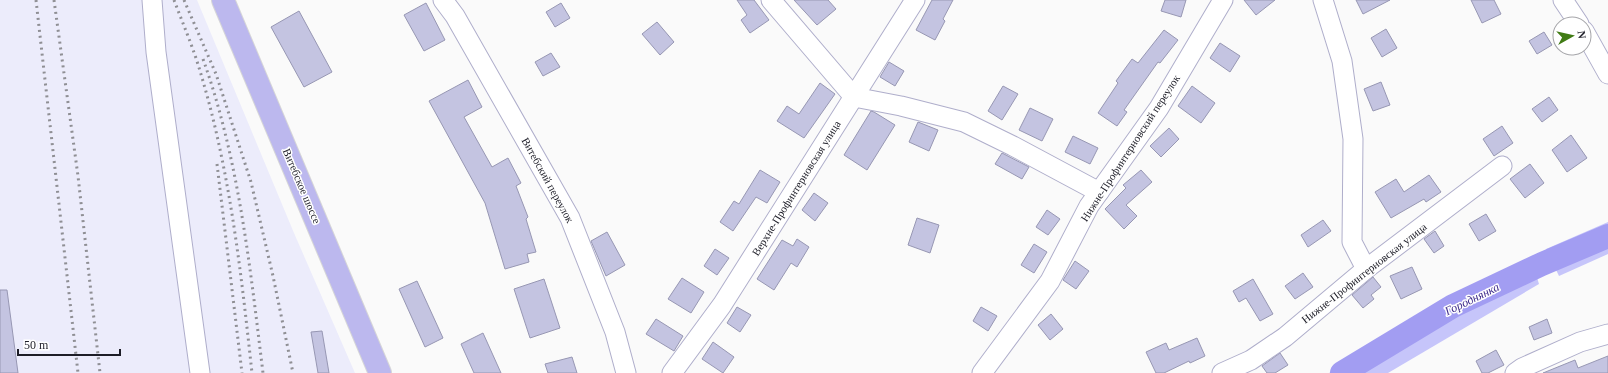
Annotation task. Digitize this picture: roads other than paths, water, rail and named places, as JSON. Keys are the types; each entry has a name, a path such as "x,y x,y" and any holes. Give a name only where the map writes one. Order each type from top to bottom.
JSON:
{"main road":[{"name":"Витебское шоссе","path":"223,0 380,373"}],"street":[{"path":"152,0 156,52 200,373"},
{"name":"Витебский переулок","path":"443,0 455,16 570,218 615,332 626,373"},
{"path":"772,0 854,97 900,106 964,122 1100,192"},
{"name":"Верхне-Профинтерновская улица","path":"672,373 722,305 915,0"},
{"name":"Нижне-Профинтерновский переулок","path":"982,373 1050,280 1089,206 1159,108 1223,0"},
{"path":"1322,0 1342,61 1354,139 1352,242 1366,269"},
{"path":"1563,0 1574,16"},
{"path":"1592,46 1608,74"},
{"name":"Нижне-Профинтерновская улица","path":"1222,373 1251,360 1285,336 1366,269 1502,166"},
{"path":"1515,373 1522,368 1580,342 1608,334"}],"waterway":[{"name":"Городнянка","path":"1342,373 1453,306 1542,264 1608,236"}],"railway":[{"path":"36,0 78,373"},
{"path":"54,0 78,176 100,373"},
{"path":"174,0 197,62 210,108 227,183 239,259 252,373"},
{"path":"184,0 216,74 251,182 273,276 293,373"},
{"path":"203,59 226,136 242,214 263,373"},
{"path":"217,164 242,373"}]}
